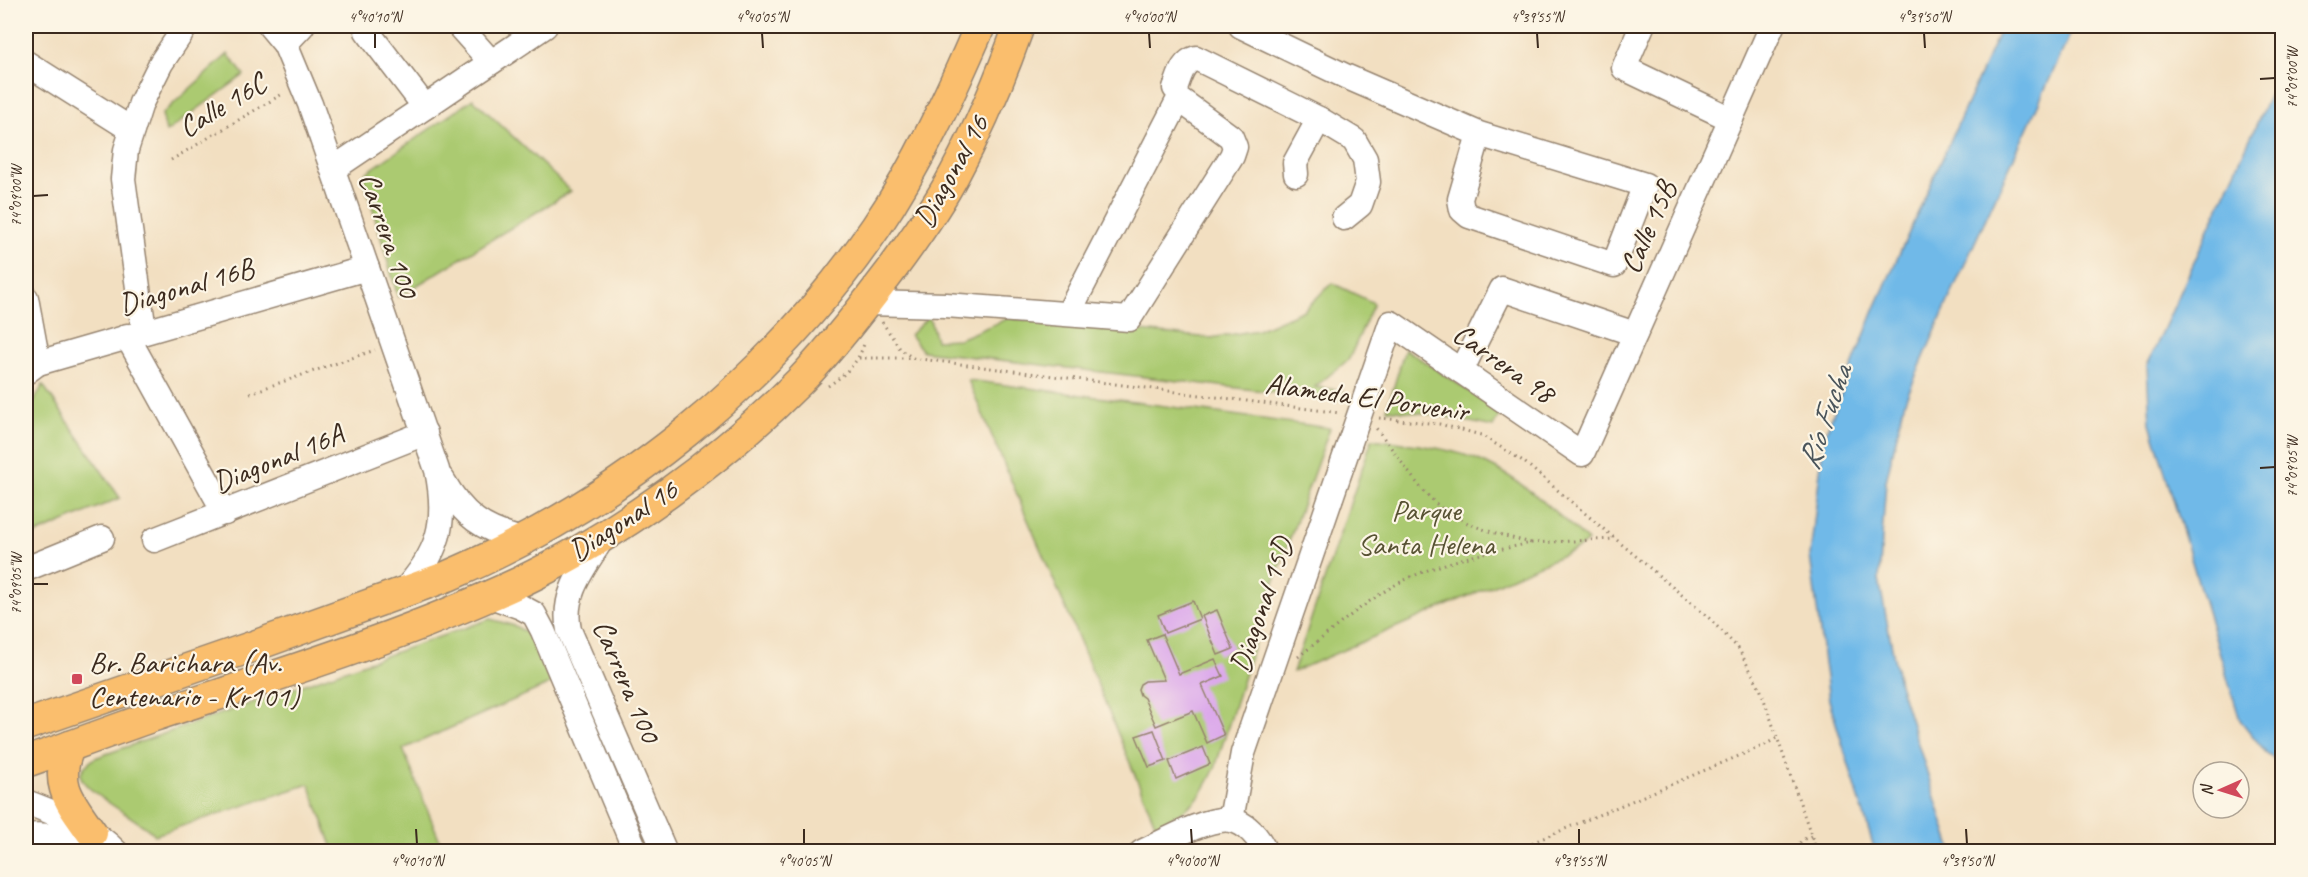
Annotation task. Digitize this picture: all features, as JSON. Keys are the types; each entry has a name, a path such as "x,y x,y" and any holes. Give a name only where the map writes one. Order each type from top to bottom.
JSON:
{"main road":[{"name":"Diagonal 16","path":"26,725 402,593 476,564 601,495 690,428 749,377 799,326 843,272 876,227 898,190 941,112 980,26"},
{"name":"Diagonal 16","path":"26,762 331,657 488,595 554,564 603,537 675,487 765,413 874,311 903,254 953,177 999,78 1019,26"},
{"path":"70,746 63,764 63,786 93,842"}],"street":[{"path":"186,26 160,63 141,103 126,150 123,179 135,333 225,513"},
{"path":"277,35 302,26"},
{"path":"459,26 490,62"},
{"path":"333,170 543,26"},
{"path":"1241,26 1345,76 1479,134 1645,185 1614,265 1469,216 1462,210 1460,199 1479,134"},
{"path":"1642,26 1623,68 1731,119"},
{"name":"Calle 15B","path":"1582,454 1772,26"},
{"path":"367,31 425,107"},
{"name":"Carrera 100","path":"277,35 310,104 437,470 442,508 440,531 421,573 402,593"},
{"path":"1175,88 1188,60 1196,58 1319,119 1354,140 1365,159 1368,182 1360,206 1344,218"},
{"path":"26,63 132,130"},
{"path":"874,311 946,305 1129,319 1232,156 1235,147 1231,137 1179,99 1068,314"},
{"path":"1296,174 1294,163 1319,119"},
{"name":"Diagonal 16B","path":"32,368 135,333 367,268"},
{"path":"1461,371 1502,289 1635,334"},
{"path":"26,298 32,368"},
{"name":"Carrera 98","path":"1391,323 1582,454"},
{"name":"Diagonal 15D","path":"1231,820 1243,753 1391,323"},
{"name":"Diagonal 16A","path":"154,540 425,433"},
{"name":"Carrera 100","path":"437,470 453,498 466,513 482,526 499,534 523,540"},
{"name":"Carrera 100","path":"603,537 572,590 566,616 569,630 665,852"},
{"path":"26,569 102,538"},
{"name":"Carrera 100","path":"488,595 534,614 608,782 636,852"},
{"path":"608,782 631,772"},
{"path":"26,802 75,823 93,842"},
{"path":"1142,852 1208,823 1231,820 1254,834 1265,852"},
{"path":"26,836 45,835 93,842 116,852"}],"path":[{"name":"Calle 16C","path":"171,160 293,87"},
{"path":"874,311 901,350 913,358"},
{"path":"250,393 379,348"},
{"name":"Alameda El Porvenir","path":"859,358 913,358 1359,416 1439,424 1481,435 1523,461 1708,617 1738,648 1760,688 1779,737 1817,852"},
{"path":"1359,416 1375,428 1413,479 1441,507 1486,531 1531,543"},
{"path":"1298,657 1391,587 1436,568 1487,552 1531,543 1616,539"},
{"path":"1510,852 1765,745 1779,737"},
{"path":"1792,852 1802,840 1812,836"}],"green space":[{"path":"228,54 244,75 166,132 162,114"},
{"path":"473,99 571,191 398,297 363,175"},
{"path":"1332,283 1374,303 1349,359 1315,387 1343,391 1341,400 923,351 910,335 929,316 936,340 959,339 1009,318 1211,338 1258,330 1304,310"},
{"path":"1405,349 1501,412 1493,427 1437,415 1387,409"},
{"path":"968,380 1330,428 1271,591 1215,768 1204,790 1192,804 1156,826 1078,637"},
{"path":"43,385 120,498 26,538 26,416"},
{"name":"Parque Santa Helena","path":"1372,439 1444,450 1485,463 1526,488 1588,541 1579,548 1293,672"},
{"path":"490,619 515,626 529,634 552,683 403,749 444,851 334,851 309,784 155,835 101,798 91,790 81,776 84,768 95,758"}],"water":[{"path":"2002,26 2074,26 1953,290 1905,401 1886,481 1879,580 1899,684 1952,851 1875,851 1829,700 1810,556 1824,437 1875,308"},
{"path":"2282,68 2282,764 2268,755 2240,720 2150,423 2147,366"}],"building":[{"path":"1193,601 1200,619 1165,633 1158,615"},
{"path":"1217,610 1233,649 1218,655 1202,616"},
{"path":"1162,634 1179,674 1215,659 1223,676 1202,685 1224,735 1207,743 1193,711 1156,726 1138,689 1145,681 1164,680 1147,640"},
{"path":"1154,730 1166,761 1149,767 1136,736"},
{"path":"1203,747 1210,764 1176,779 1169,761"}],"place":[{"name":"Br. Barichara (Av. Centenario - Kr101)","path":"77,679"}],"water label":[{"name":"Río Fucha","path":"1824,417"}]}
